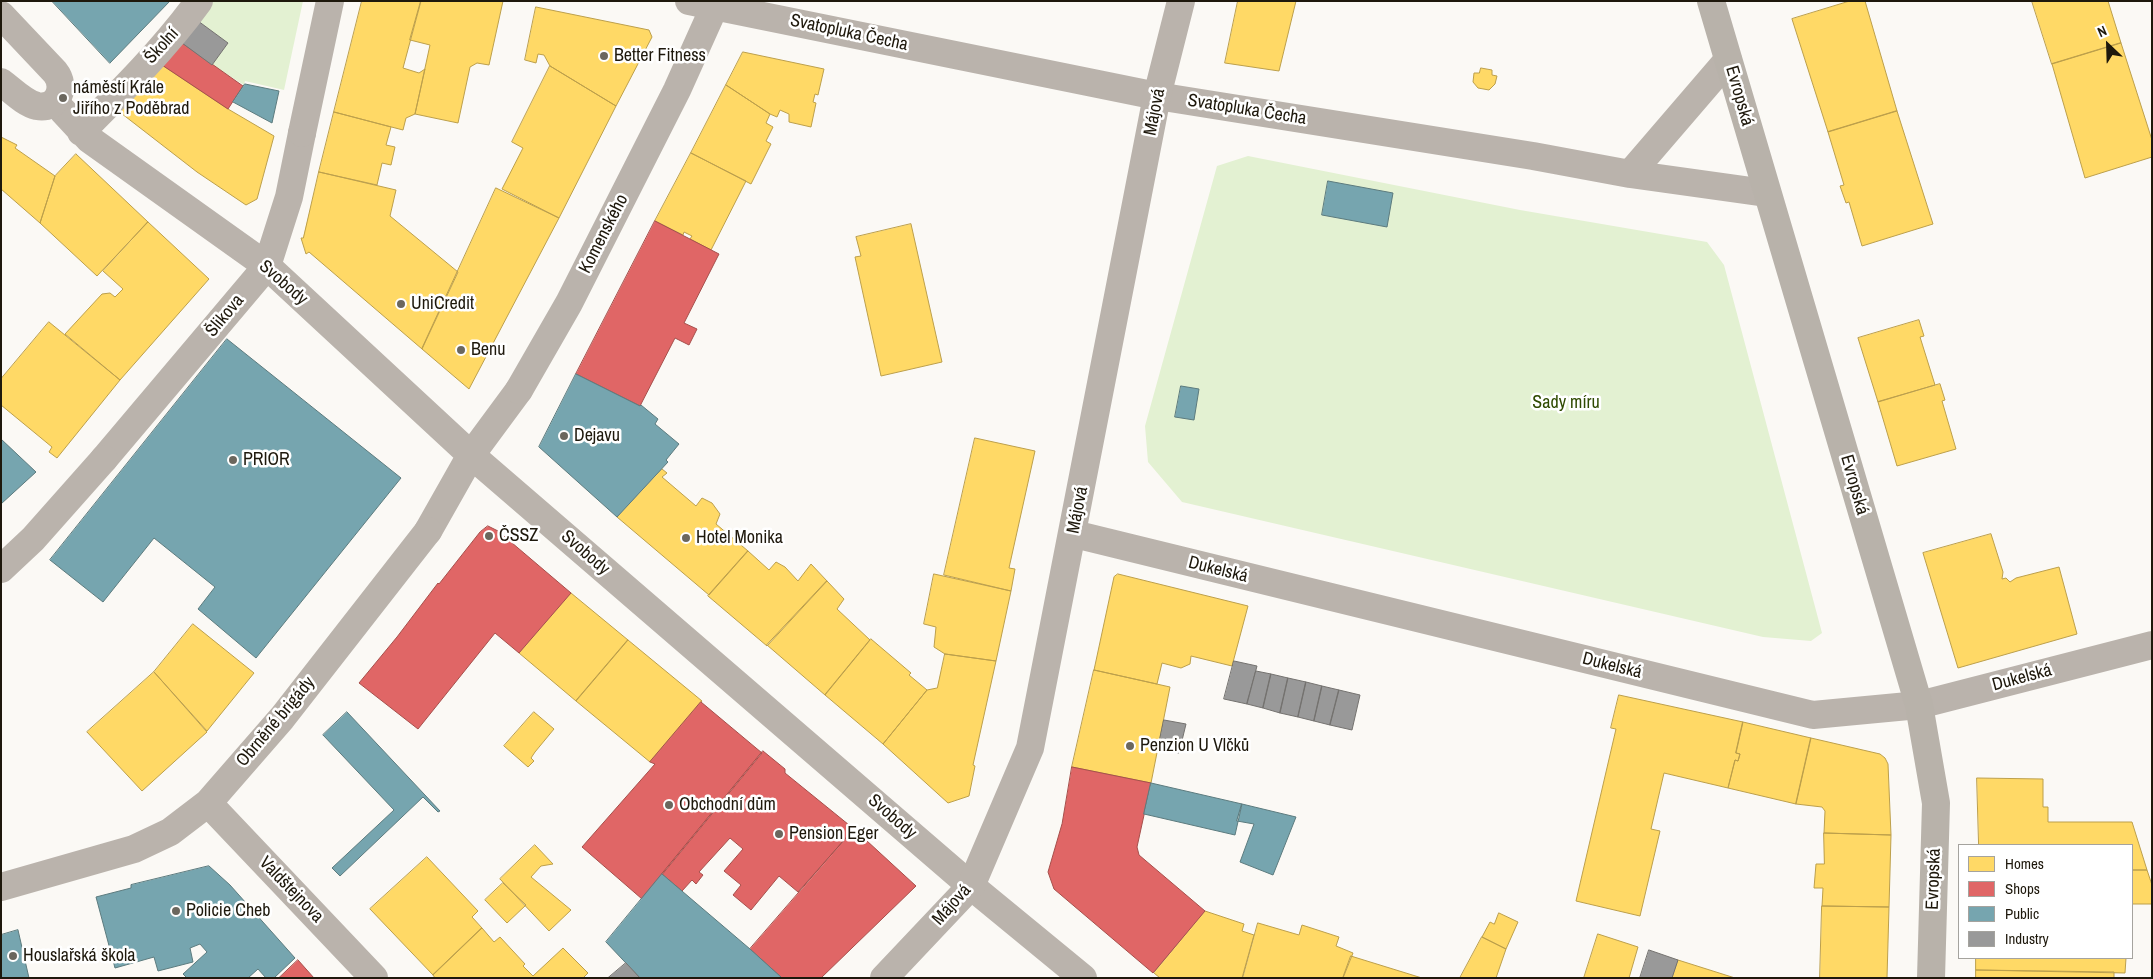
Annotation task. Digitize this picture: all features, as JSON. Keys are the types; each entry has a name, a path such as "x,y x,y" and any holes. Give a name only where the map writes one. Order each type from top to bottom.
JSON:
{"main road":[{"name":"Evropská","path":"1711,1 1766,193 1919,705 1936,803 1931,978"}],"street":[{"name":"Školní","path":"81,132 116,97 185,20 199,1"},
{"name":"Šlikova","path":"1,569 33,539 104,459 267,266 289,197 330,1"},
{"name":"Májová","path":"884,978 971,886 1030,748 1074,534 1157,96 1180,1"},
{"name":"Svatopluka Čecha","path":"707,3 1157,96 1533,156 1630,174 1766,193"},
{"name":"Komenského","path":"471,454 518,390 573,294 677,90 707,3"},
{"path":"1,15 59,77 61,90 59,106 36,106 1,82"},
{"path":"1630,174 1728,60"},
{"name":"Svobody","path":"59,106 81,132 267,266 471,454 971,886 1083,978"},
{"name":"Obrněné brigády","path":"1,887 134,849 170,832 208,803 282,718 428,531 471,454"},
{"name":"Dukelská","path":"1074,534 1813,715 1919,705 2152,645"},
{"name":"Valdštejnova","path":"208,803 374,978"}],"green space":[{"path":"204,1 303,1 284,90 245,81 244,85 212,65 228,43 194,18"},
{"name":"Sady míru","path":"1248,156 1520,210 1707,242 1724,265 1822,633 1811,641 1763,637 1182,502 1148,462 1145,426 1217,166"}],"building: Homes":[{"path":"362,1 421,1 403,68 419,73 425,69 415,114 406,118 403,130 334,112"},
{"path":"421,1 503,1 489,65 477,63 470,67 458,123 415,114 430,45 410,40"},
{"path":"1238,1 1296,1 1279,71 1225,63"},
{"path":"1850,1 1865,1 1897,111 1828,132 1792,19"},
{"path":"2032,1 2108,1 2121,43 2052,64"},
{"path":"536,7 649,30 652,37 616,106 550,66 544,55 538,54 536,63 525,60"},
{"path":"2121,43 2152,140 2152,157 2085,178 2052,64"},
{"path":"743,52 824,69 818,95 815,94 813,102 816,103 811,127 789,122 789,114 780,110 777,117 770,114 726,85"},
{"path":"156,61 228,109 274,136 257,199 246,205 197,172 117,110"},
{"path":"550,66 616,106 559,218 502,189 523,148 512,142"},
{"path":"1481,68 1492,70 1492,75 1497,76 1495,84 1489,90 1478,88 1473,82 1474,73 1479,73"},
{"path":"726,85 770,114 766,123 773,127 766,141 771,144 751,184 691,153"},
{"path":"1897,111 1933,224 1862,246 1849,202 1846,203 1840,186 1844,185 1828,132"},
{"path":"334,112 391,127 386,145 395,147 391,165 382,163 377,185 319,172"},
{"path":"1,137 17,145 15,148 55,176 40,223 1,189"},
{"path":"691,153 746,181 711,250 690,239 692,236 684,232 683,235 655,221"},
{"path":"76,154 148,222 97,276 40,223 55,176"},
{"path":"319,172 396,190 390,216 458,272 422,349 309,252 306,254 301,238 303,238"},
{"path":"496,188 559,218 469,389 422,349"},
{"path":"148,222 209,279 120,380 65,334 102,294 110,293 115,297 123,289 103,271"},
{"path":"911,224 942,362 881,376 855,257 861,256 856,237"},
{"path":"1919,320 1924,336 1920,337 1935,385 1878,402 1858,338"},
{"path":"49,322 120,380 57,458 49,452 52,447 1,405 1,379"},
{"path":"1940,384 1945,400 1942,401 1956,449 1897,466 1878,402"},
{"path":"975,438 1035,451 1009,568 1015,569 1011,591 944,575"},
{"name":"Hotel Monika","path":"662,469 667,473 662,477 696,506 702,498 712,503 720,514 716,524 748,551 709,595 617,517"},
{"path":"1991,534 2003,572 2002,579 2006,578 2010,582 2016,578 2059,567 2077,634 1958,668 1923,553"},
{"path":"748,551 769,570 776,562 785,567 798,581 811,564 827,581 767,646 708,596"},
{"path":"934,574 1011,591 996,661 945,654 934,647 936,627 924,624"},
{"path":"1118,574 1248,606 1232,666 1191,656 1190,664 1181,668 1162,663 1157,684 1094,670 1114,577"},
{"path":"827,581 844,599 837,609 870,640 825,695 767,645"},
{"path":"571,593 628,640 576,701 519,653"},
{"path":"193,624 254,673 207,731 154,672"},
{"path":"871,639 911,673 909,675 927,690 883,744 825,695"},
{"path":"628,640 702,701 650,762 576,701"},
{"path":"945,654 996,661 973,765 975,766 969,796 948,803 883,744 927,690 937,688"},
{"path":"1094,670 1170,687 1151,783 1072,767"},
{"path":"154,672 207,732 142,791 87,732"},
{"path":"1619,695 1743,722 1736,753 1740,754 1738,761 1735,760 1728,788 1664,773 1651,829 1660,831 1640,916 1576,901 1616,729 1611,728"},
{"path":"534,712 554,729 535,752 531,758 534,761 528,767 504,746"},
{"path":"1743,722 1811,738 1796,804 1728,788 1735,760 1738,761 1740,754 1736,753"},
{"path":"1811,738 1880,754 1885,758 1888,764 1891,835 1824,833 1825,811 1822,807 1796,804"},
{"path":"1977,778 2043,779 2043,807 2048,807 2048,822 2132,822 2147,870 2133,870 2133,844 1979,844"},
{"path":"1824,833 1891,835 1889,907 1822,906 1823,888 1814,888 1816,864 1824,864"},
{"path":"535,845 553,864 541,866 531,877 571,910 549,931 500,879"},
{"path":"427,857 478,911 472,917 482,928 433,975 370,909"},
{"path":"2133,870 2147,870 2152,885 2152,904 2133,904"},
{"path":"503,883 526,905 507,923 485,900"},
{"path":"1822,906 1889,907 1887,978 1820,978"},
{"path":"1205,911 1244,924 1242,931 1254,935 1242,978 1160,978 1154,973"},
{"path":"1499,913 1518,922 1506,949 1482,937 1490,922 1494,924"},
{"path":"1258,923 1299,935 1302,925 1339,937 1336,946 1353,953 1343,978 1243,978"},
{"path":"482,928 494,942 500,937 525,964 523,966 533,976 563,948 588,973 583,978 435,978 433,975"},
{"path":"1598,934 1638,947 1629,978 1584,978"},
{"path":"1482,937 1506,949 1496,978 1460,978"},
{"path":"1351,956 1354,957 1422,978 1343,978"},
{"path":"1976,959 2126,959 2125,973 1976,970"},
{"path":"1678,960 1735,978 1672,978"},
{"path":"1976,970 2114,972 2114,978 1976,978"}],"building: Shops":[{"path":"178,40 243,86 228,109 156,61"},
{"path":"655,221 719,254 684,323 697,329 689,345 675,338 640,406 576,374"},
{"path":"488,526 498,531 571,593 519,653 495,633 418,729 359,683 438,583 480,532"},
{"name":"Obchodní dům","path":"701,702 762,753 642,899 582,847 655,764 650,762"},
{"path":"763,751 785,769 785,773 854,829 798,892 779,876 751,910 733,895 741,885 724,871 743,849 730,838 699,872 703,875 696,884 692,880 682,891 662,874"},
{"path":"1072,767 1151,783 1137,847 1139,855 1205,911 1153,973 1054,889 1048,872 1062,824"},
{"path":"854,829 916,886 821,978 782,978 750,949"},
{"path":"298,960 314,978 279,978"}],"building: Public":[{"path":"52,1 170,1 110,63"},
{"path":"245,84 279,91 272,123 233,102"},
{"path":"1328,181 1393,193 1387,227 1322,215"},
{"path":"227,339 401,478 256,658 198,609 215,587 154,538 103,602 50,560"},
{"path":"576,374 641,405 658,419 655,424 679,444 666,460 668,462 617,517 539,447"},
{"path":"1181,386 1199,389 1194,420 1175,417"},
{"path":"1,439 36,472 1,504"},
{"path":"347,712 440,811 438,812 423,797 340,876 332,868 394,810 323,735"},
{"path":"1151,783 1242,804 1235,835 1144,814"},
{"path":"1242,804 1296,817 1273,875 1240,862 1254,824 1237,821"},
{"name":"Policie Cheb","path":"209,866 230,885 295,958 274,978 266,978 258,969 248,978 187,978 183,974 207,952 200,944 190,948 193,962 158,971 154,957 115,968 96,897 131,888 131,885"},
{"path":"662,874 782,978 640,978 606,942"},
{"name":"Houslařská škola","path":"18,930 29,978 1,978 1,935"}],"building: Industry":[{"path":"194,18 228,43 212,65 178,40"},
{"path":"1234,661 1257,666 1247,704 1224,699"},
{"path":"1256,671 1271,674 1263,708 1247,704"},
{"path":"1271,674 1288,678 1280,713 1263,708"},
{"path":"1288,678 1306,682 1298,717 1280,713"},
{"path":"1306,682 1322,686 1314,721 1298,717"},
{"path":"1322,686 1339,690 1330,725 1314,721"},
{"path":"1339,690 1360,695 1352,730 1330,725"},
{"path":"1164,720 1186,724 1179,753 1158,749"},
{"path":"1649,950 1678,960 1672,978 1640,978"},
{"path":"626,963 640,978 608,978"}],"place":[{"name":"Better Fitness","path":"604,56"},
{"name":"náměstí Krále Jiřího z Poděbrad","path":"63,98"},
{"name":"UniCredit","path":"401,304"},
{"name":"Benu","path":"461,350"},
{"name":"Dejavu","path":"564,436"},
{"name":"PRIOR","path":"233,460"},
{"name":"ČSSZ","path":"489,536"},
{"name":"Hotel Monika","path":"686,538"},
{"name":"Penzion U Vlčků","path":"1130,746"},
{"name":"Obchodní dům","path":"669,805"},
{"name":"Pension Eger","path":"779,834"},
{"name":"Policie Cheb","path":"176,911"},
{"name":"Houslařská škola","path":"13,956"}]}
